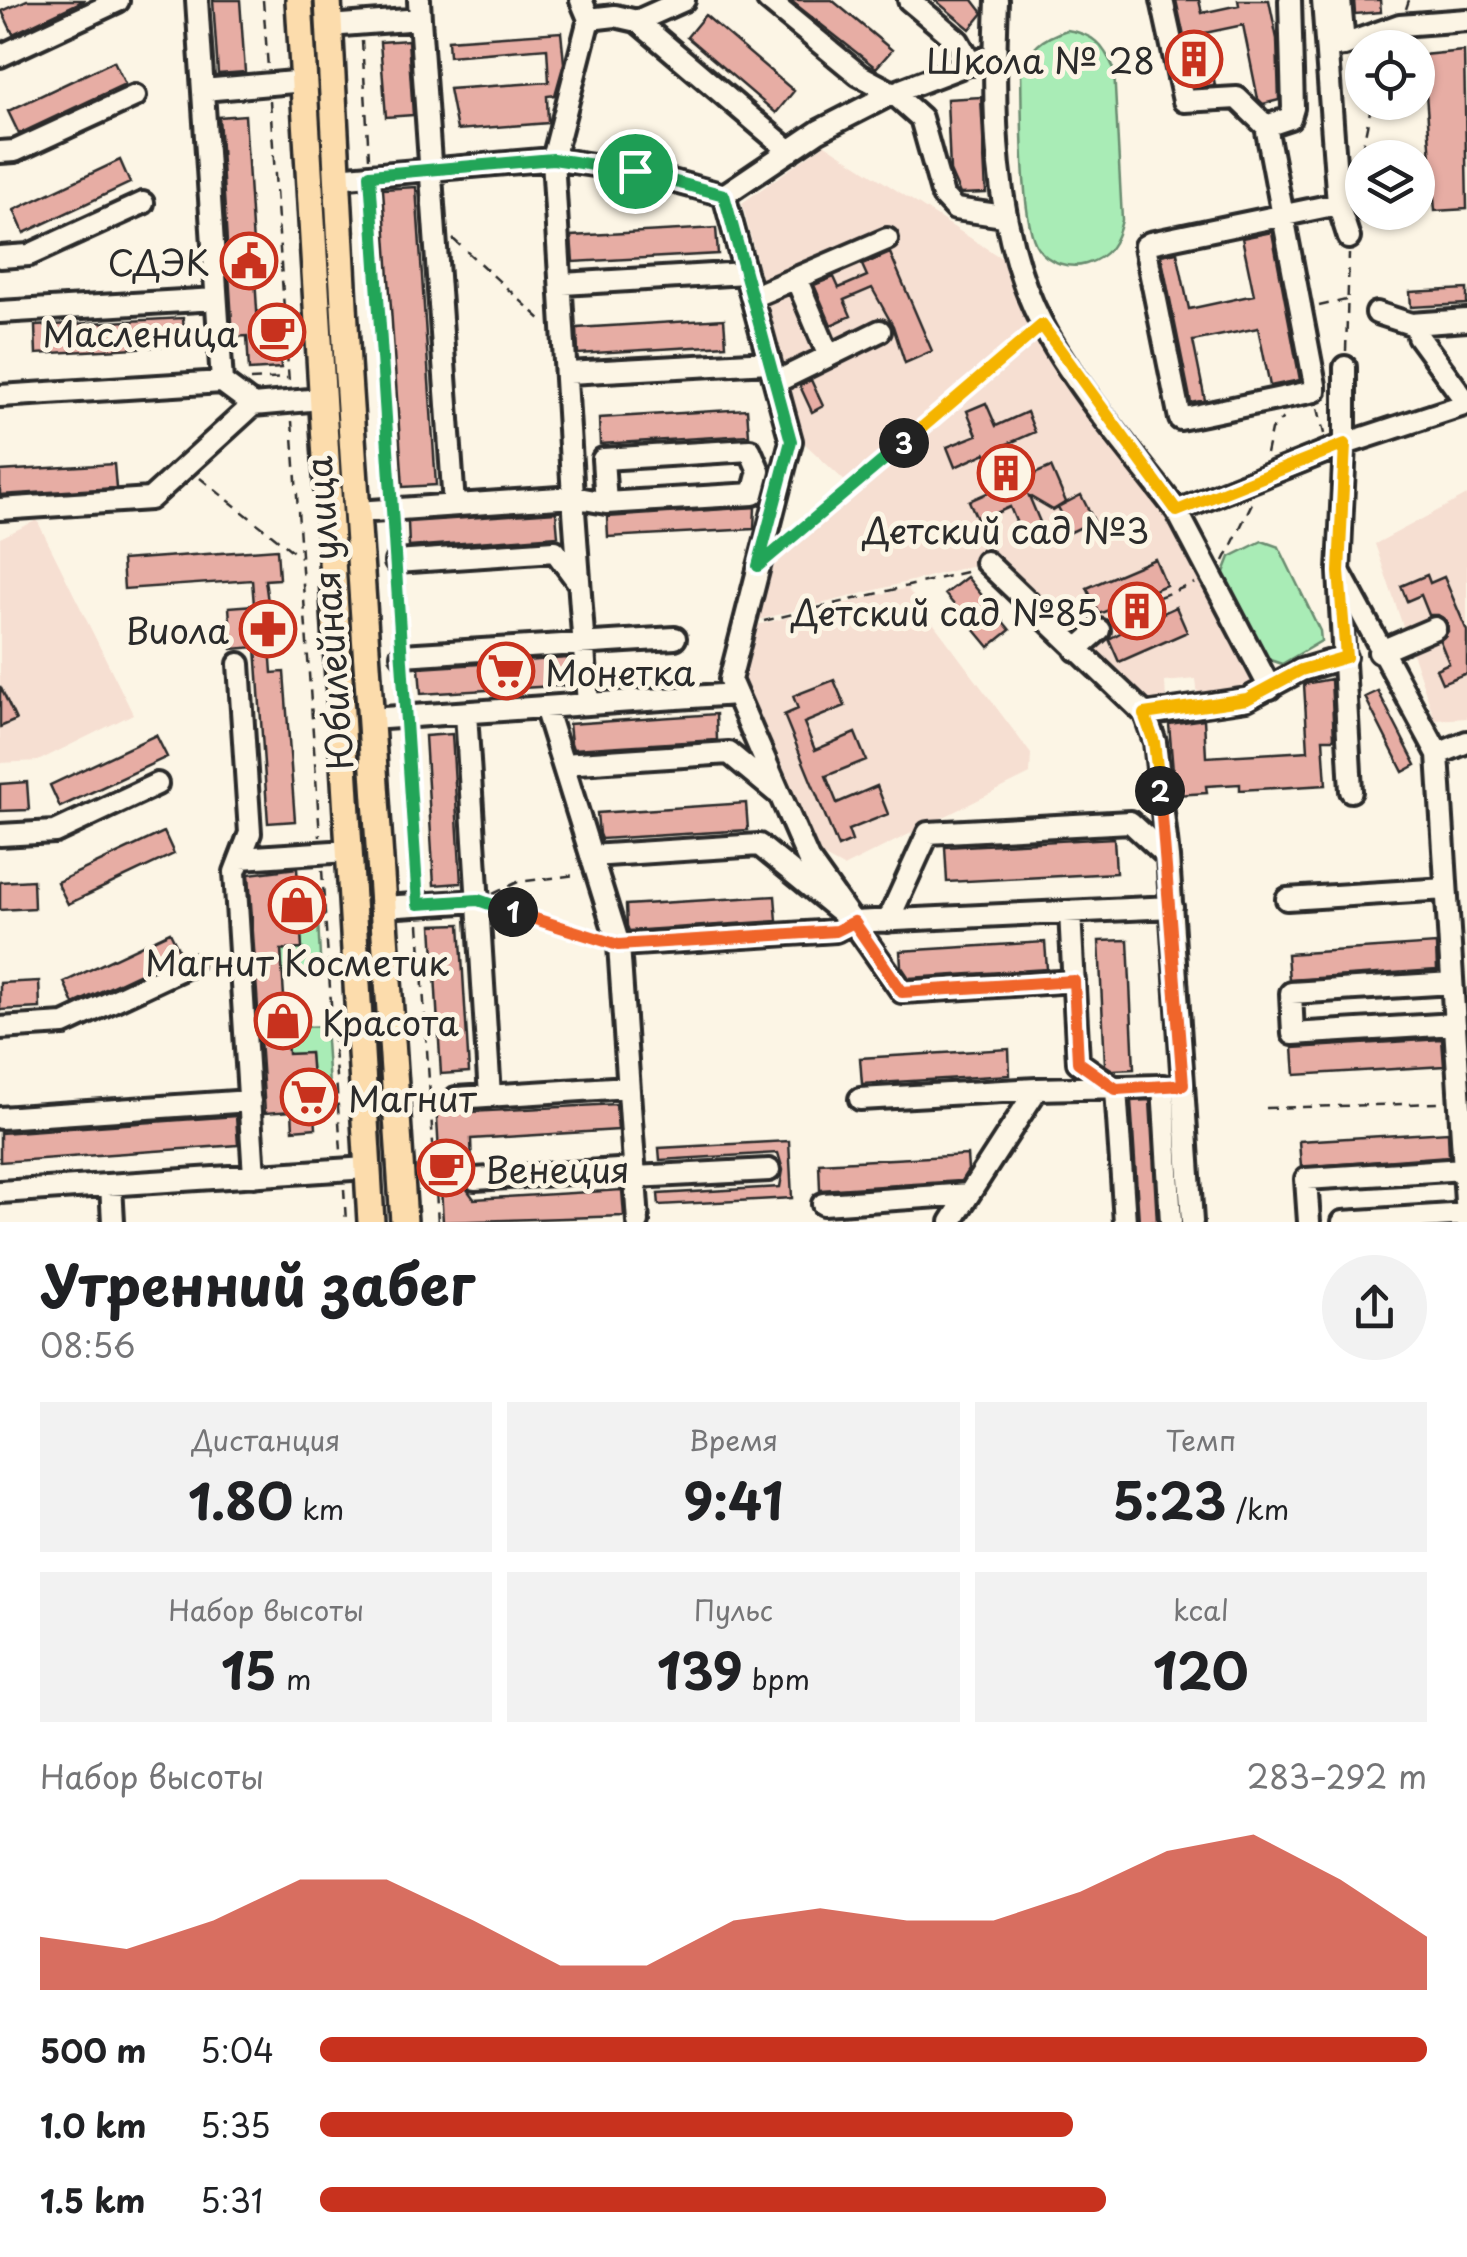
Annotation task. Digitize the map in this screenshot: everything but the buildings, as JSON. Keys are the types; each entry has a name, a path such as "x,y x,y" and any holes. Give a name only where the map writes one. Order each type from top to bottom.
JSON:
{"main road":[{"name":"Юбилейная улица","path":"299,0 348,851 355,1169 371,1222"},
{"name":"Юбилейная улица","path":"328,13 356,512 404,1222"}],"street":[{"path":"197,0 222,382"},
{"path":"636,21 684,0"},
{"path":"768,0 858,75 893,94 921,118 944,196 955,209 1004,216"},
{"path":"909,0 958,41 972,64"},
{"path":"997,0 995,54 1004,216 1042,325 1177,511 1270,688"},
{"path":"1162,0 1184,101 1237,98 1266,126 1282,216 1314,392 1180,419 1143,250 1150,243 1282,216 1338,199"},
{"path":"1266,126 1290,118 1293,108 1290,0"},
{"path":"1323,0 1335,46"},
{"path":"1340,0 1335,46 1338,199 1349,238"},
{"path":"0,56 118,1"},
{"path":"328,13 361,24 419,10 454,505"},
{"path":"588,704 553,159 585,10 636,21 790,151"},
{"path":"1335,46 1400,25 1467,20"},
{"path":"336,178 553,159 635,171 724,195 790,151 893,94 995,54"},
{"path":"203,90 304,81"},
{"path":"0,152 16,151 135,96"},
{"path":"724,195 791,441 730,680 779,794 808,859 902,992 1074,981"},
{"path":"0,257 30,255 143,204"},
{"path":"752,297 886,239"},
{"path":"563,284 745,274"},
{"path":"796,278 828,354"},
{"path":"0,312 216,300"},
{"path":"1377,313 1416,324 1467,320"},
{"path":"1177,511 1336,448 1467,404 1418,336 1416,324"},
{"path":"568,374 773,371 828,354 880,331"},
{"path":"1345,367 1336,448 1351,791"},
{"path":"0,396 222,382 252,404 321,400"},
{"path":"0,509 150,499 252,404"},
{"path":"356,512 573,497 606,502 753,494 758,471 750,450 603,459 606,502"},
{"path":"758,471 783,470"},
{"path":"396,562 555,552 580,583"},
{"path":"990,566 1144,714 1154,742 1172,907 1172,1222"},
{"path":"1339,572 1379,652 1438,754 1446,889 1457,973 1455,1024 1467,1215 1343,1222"},
{"path":"1379,652 1435,628"},
{"path":"1076,650 1099,630"},
{"path":"402,655 674,638"},
{"path":"1144,714 1247,699 1301,670 1346,657"},
{"path":"239,664 250,833 235,872 254,1176"},
{"path":"370,719 736,694"},
{"path":"545,707 618,945 638,1222"},
{"path":"466,712 490,1096"},
{"path":"1438,754 1467,742"},
{"path":"562,764 728,753 779,794"},
{"path":"0,835 56,832 157,784"},
{"path":"888,920 928,833 1130,822 1168,857"},
{"path":"594,864 759,845 854,922"},
{"path":"241,858 348,851"},
{"path":"1287,899 1446,889"},
{"path":"383,907 478,900"},
{"path":"618,945 836,931 854,922 1172,907"},
{"path":"1070,912 1078,1062 1116,1089"},
{"path":"0,1028 64,1024 190,965"},
{"path":"1455,1024 1293,1034 1291,993 1457,973"},
{"path":"860,1099 1173,1086"},
{"path":"1173,1086 1192,1222"},
{"path":"456,1098 628,1087"},
{"path":"951,1222 1037,1089"},
{"path":"1116,1089 1125,1222"},
{"path":"0,1118 250,1101"},
{"path":"0,1192 355,1169"},
{"path":"1308,1222 1306,1179 1464,1169"},
{"path":"475,1178 769,1170"},
{"path":"111,1185 113,1222"},
{"path":"823,1204 969,1194"}],"path":[{"path":"263,0 321,854 355,1169 346,1222"},
{"path":"361,24 438,1222"},
{"path":"1338,199 1362,150 1368,120"},
{"path":"435,222 566,342"},
{"path":"1345,367 1349,238"},
{"path":"1312,307 1348,300"},
{"path":"758,566 1042,325"},
{"path":"222,382 289,378"},
{"path":"1314,392 1336,448"},
{"path":"186,466 301,558"},
{"path":"743,626 990,566"},
{"path":"1159,598 1212,576"},
{"path":"478,900 518,882 594,864"},
{"path":"478,900 618,945"},
{"path":"1266,1108 1386,1108 1460,1102"}],"shaded area":[{"path":"825,144 1009,263 1033,327 850,486 803,442 742,203"},
{"path":"1037,335 1174,519 1252,684 1248,694 1198,698 1196,679 1165,682 1166,700 1140,701 998,559 754,621 769,563"},
{"path":"1467,495 1467,718 1435,720 1375,544"},
{"path":"37,520 133,714 38,761 0,763 0,538"},
{"path":"907,588 1031,754 1030,774 843,867 819,854 738,674 753,626"}],"green space":[{"path":"1067,30 1096,42 1114,69 1122,220 1106,253 1094,261 1073,266 1047,258 1032,235 1022,137 1021,72 1038,45"},
{"path":"1262,541 1279,547 1320,631 1321,641 1282,664 1264,658 1223,575 1230,557"},
{"path":"318,921 321,974 282,976 281,951 302,949 300,922"},
{"path":"325,1026 329,1086 313,1087 310,1053 288,1054 286,1028"}],"place":[{"name":"Школа № 28","path":"1194,59"},
{"name":"СДЭК","path":"249,261"},
{"name":"Масленица","path":"277,332"},
{"name":"Детский сад №3","path":"1006,473"},
{"name":"Детский сад №85","path":"1137,611"},
{"name":"Виола","path":"268,629"},
{"name":"Монетка","path":"506,671"},
{"name":"Магнит Косметик","path":"297,905"},
{"name":"Красота","path":"283,1021"},
{"name":"Магнит","path":"309,1097"},
{"name":"Венеция","path":"446,1168"}],"route":[{"path":"553,159 635,171 724,195 769,362 778,381 791,441 758,566 1042,325 1177,511 1345,444 1339,572 1346,657 1301,670 1247,699 1144,714 1154,742 1168,857 1183,1085 1116,1089 1078,1062 1074,981 902,992 854,922 836,931 618,945 478,900 418,904 370,175 553,159"}]}
